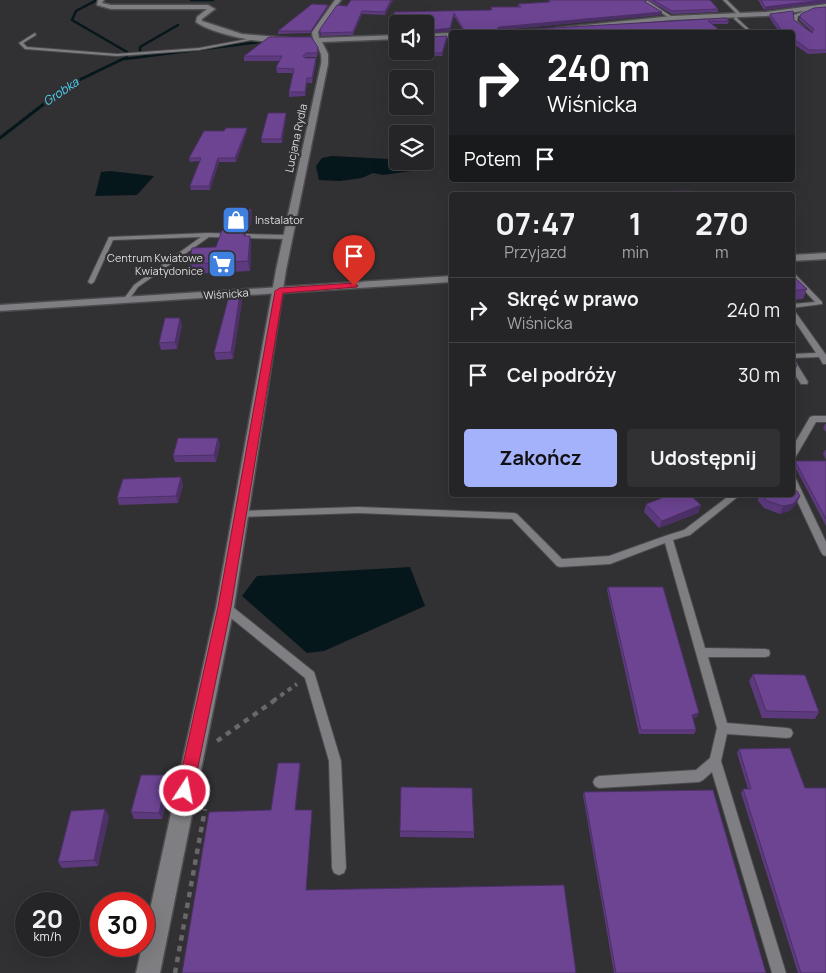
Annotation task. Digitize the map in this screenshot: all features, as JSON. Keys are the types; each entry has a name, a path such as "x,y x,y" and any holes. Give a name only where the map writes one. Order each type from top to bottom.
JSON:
{"street":[{"path":"101,0 99,4 111,7 208,7 212,9 199,18 199,22 215,30 259,38 297,38"},
{"path":"325,60 326,55 315,32 338,0"},
{"path":"555,28 672,18 766,14 826,6"},
{"path":"434,36 449,35"},
{"path":"305,37 317,39 389,37"},
{"name":"Lucjana Rydla","path":"148,973 225,607 288,237 318,82 325,60"},
{"path":"795,258 826,256"},
{"name":"Wiśnicka","path":"0,308 449,279"}],"lane":[{"path":"725,0 739,14 735,18 749,30"},
{"path":"647,2 672,18"},
{"path":"805,30 795,21 796,15 817,7"},
{"path":"35,34 21,43 26,48 117,55 199,49 259,38"},
{"path":"315,60 325,60"},
{"path":"92,282 112,238 255,234 288,237"},
{"path":"126,300 136,286 208,235"},
{"path":"795,276 823,302"},
{"path":"795,306 823,302"},
{"path":"795,315 824,358"},
{"path":"795,356 824,358"},
{"path":"795,368 804,382"},
{"path":"795,451 814,419 826,419"},
{"path":"795,485 826,552"},
{"path":"240,514 358,510 514,516 560,563 610,560 668,538 687,533 733,497"},
{"path":"668,538 723,728 715,761 779,973"},
{"path":"225,607 310,675 335,761 338,868"},
{"path":"701,652 765,653"},
{"path":"723,728 787,733"},
{"path":"599,782 699,776 715,761"}],"path":[{"path":"216,749 217,740 310,675"},
{"path":"175,973 207,798"}],"shaded area":[{"path":"332,156 389,159 389,170 418,170 383,175 373,173 362,178 340,181 319,180 316,166 322,158"},
{"path":"110,171 154,176 137,195 95,196 101,172"},
{"path":"410,567 425,606 324,651 307,653 242,596 257,576"}],"building":[{"path":"351,0 391,0 385,12 362,11 353,32 320,33 320,29 337,5 347,6"},
{"path":"549,0 646,0 645,2 662,12 499,27 498,30 464,30 454,13 450,28 434,30 434,15 394,15 394,12 492,10 491,7 521,7 518,4 550,2"},
{"path":"653,0 710,0 718,9 672,11"},
{"path":"761,0 822,0 765,7"},
{"path":"312,4 328,5 311,31 278,31"},
{"path":"826,7 826,50 809,50 795,40 795,30 781,30 770,14 793,11 794,20 812,33 814,29 800,17 801,14 814,8"},
{"path":"726,18 729,21 708,21 719,30 516,30"},
{"path":"447,36 442,53 434,53 434,37"},
{"path":"269,37 311,37 318,47 317,53 306,53 303,56 305,58 316,58 312,78 307,78 305,92 289,92 294,69 276,68 282,56 244,56"},
{"path":"268,113 286,113 281,139 261,139"},
{"path":"226,128 247,128 235,158 218,158 209,186 190,186 201,158 189,158 204,131 224,131"},
{"path":"674,191 692,192 675,192"},
{"path":"251,209 248,226 225,225 231,210"},
{"path":"222,230 245,230 244,236 250,236 248,261 189,264 192,248 216,247"},
{"path":"795,278 807,289 795,291"},
{"path":"230,292 240,294 231,352 214,353"},
{"path":"165,318 180,318 175,342 159,343"},
{"path":"178,438 218,438 214,455 173,456"},
{"path":"795,461 826,461 826,519"},
{"path":"181,477 176,496 117,498 123,479"},
{"path":"795,490 800,496 793,504 783,506 767,501 764,497 795,497"},
{"path":"665,497 692,497 701,505 662,521 646,504"},
{"path":"608,587 663,587 699,713 692,715 696,730 641,730"},
{"path":"753,674 805,675 819,712 766,711"},
{"path":"790,748 805,788 826,788 826,973 801,973 743,789 751,789 739,749"},
{"path":"278,763 300,763 295,810 312,810 306,890 564,885 576,973 182,973 209,812 271,810"},
{"path":"141,775 168,775 159,813 131,812"},
{"path":"401,787 472,788 474,832 400,831"},
{"path":"713,790 766,973 616,973 584,792"},
{"path":"105,809 94,860 58,862 71,811"}],"waterway":[{"name":"Grobka","path":"97,0 76,11 72,20 127,52"},
{"name":"Grobka","path":"191,0 213,0"},
{"path":"140,51 140,47 178,25"},
{"path":"125,59 267,41"},
{"name":"Grobka","path":"75,82 127,57"},
{"name":"Grobka","path":"0,138 67,86 75,82"}],"place":[{"name":"Instalator","path":"236,220"},
{"name":"Centrum Kwiatowe Kwiatydonice","path":"222,264"}],"route":[{"path":"185,791 225,607 280,291 354,286"}]}
